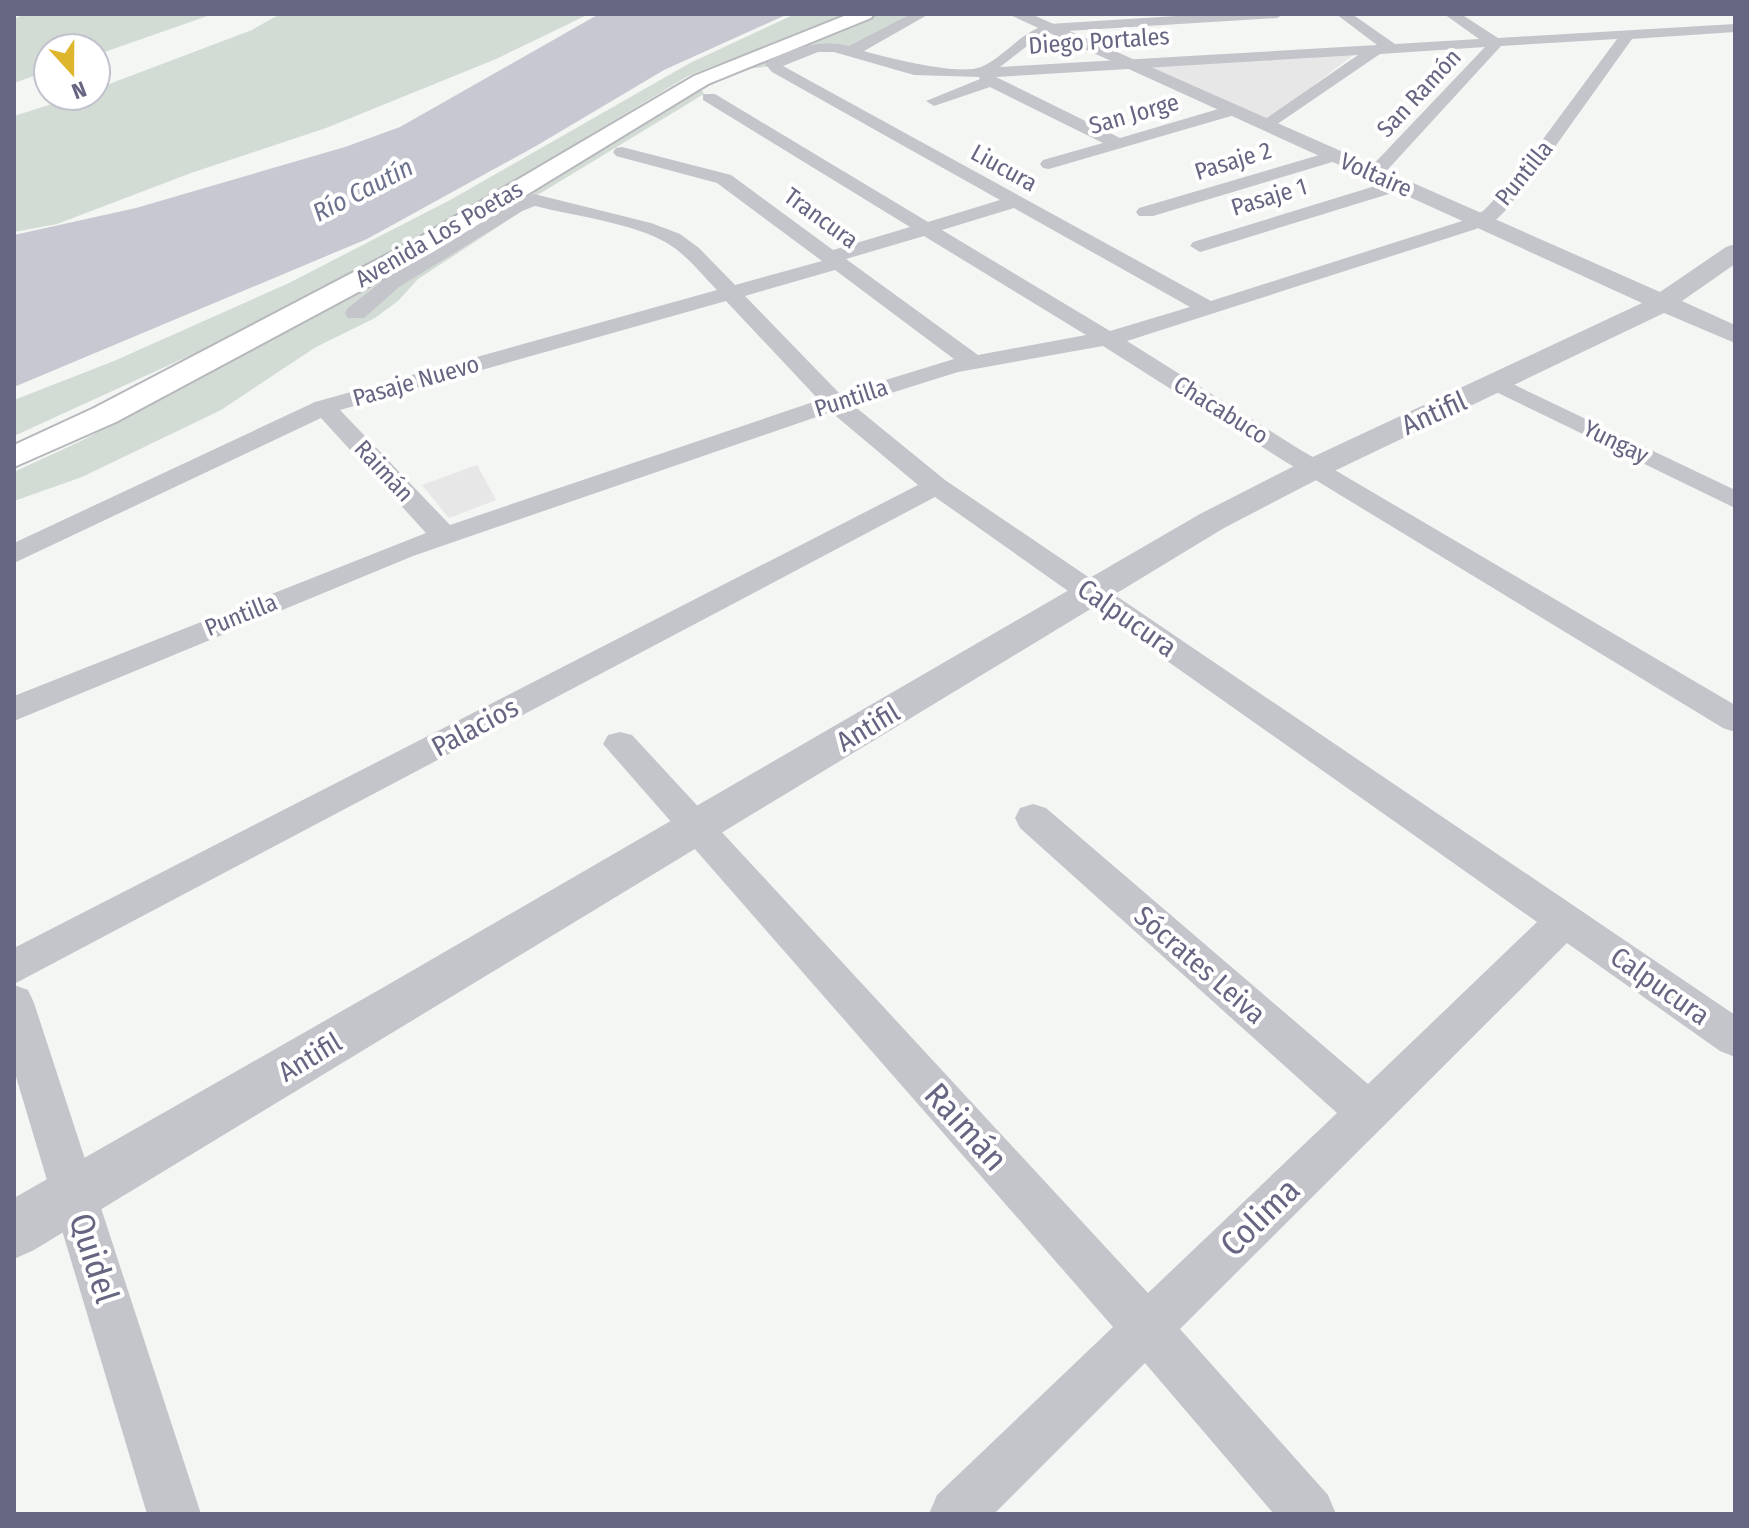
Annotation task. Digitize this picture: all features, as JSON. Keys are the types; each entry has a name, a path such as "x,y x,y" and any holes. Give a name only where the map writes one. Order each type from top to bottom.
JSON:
{"main road":[{"name":"Avenida Los Poetas","path":"14,457 105,415 424,246 701,80 865,14"}],"street":[{"path":"852,51 922,14"},
{"name":"Voltaire","path":"1017,14 1735,335"},
{"path":"1119,144 987,77 1035,33 1049,28 1277,14"},
{"path":"1267,126 1384,48 1343,14"},
{"path":"1451,14 1494,42"},
{"path":"1670,14 1702,30"},
{"name":"Diego Portales","path":"777,69 773,65 776,62 816,48 835,47 914,70 987,77 1128,63 1735,28"},
{"name":"Puntilla","path":"14,709 444,535 835,403 930,372 1108,339 1479,221 1495,210 1541,154 1628,34"},
{"name":"San Ramón","path":"1374,174 1443,104 1491,50 1494,42"},
{"name":"Liucura","path":"777,69 1208,308"},
{"name":"Diego Portales","path":"934,101 987,77"},
{"name":"Chacabuco","path":"709,97 1315,468 1735,720"},
{"name":"San Jorge","path":"1049,164 1232,110"},
{"name":"Trancura","path":"622,152 724,179 973,362"},
{"name":"Pasaje 2","path":"1146,212 1333,156"},
{"name":"Pasaje 1","path":"1200,246 1398,185"},
{"name":"Calpucura","path":"356,313 392,283 515,207 534,200 644,227 673,238 692,252 835,403 936,486 1735,1038"},
{"name":"Pasaje Nuevo","path":"14,554 324,407 730,292 1015,202"},
{"name":"Antifil","path":"14,1230 697,829 1212,521 1315,468 1498,384 1662,303 1735,252"},
{"name":"Yungay","path":"1498,384 1735,500"},
{"name":"Raimán","path":"324,407 444,535"},
{"name":"Palacios","path":"14,967 936,486"},
{"name":"Raimán","path":"620,744 1147,1328 1309,1514"},
{"name":"Sócrates Leiva","path":"1033,818 1368,1112"},
{"name":"Colima","path":"956,1514 1565,920"},
{"name":"Quidel","path":"14,1003 174,1514"}],"shaded area":[{"path":"25,14 213,14 112,49 112,32 32,32 32,77 14,83 14,19"},
{"path":"280,14 589,14 496,59 326,128 191,173 57,224 14,232 14,116 32,110 112,112 112,83 252,30"},
{"path":"795,14 848,14 688,76 464,211 339,281 237,334 14,436 14,400 114,361 289,283 452,199 690,63"},
{"path":"877,14 915,14 848,50 835,46 779,65 731,71 728,76 702,90 704,94 526,202 533,204 418,279 398,301 375,318 316,347 221,410 82,477 14,501 14,472 83,440 436,250 724,72"},
{"path":"1357,52 1268,120 1145,65"},
{"path":"477,465 496,500 449,518 422,485"}],"water":[{"name":"Río Cautín","path":"599,14 788,14 664,70 536,146 367,239 14,387 14,235 136,208 345,147 400,127"}]}
